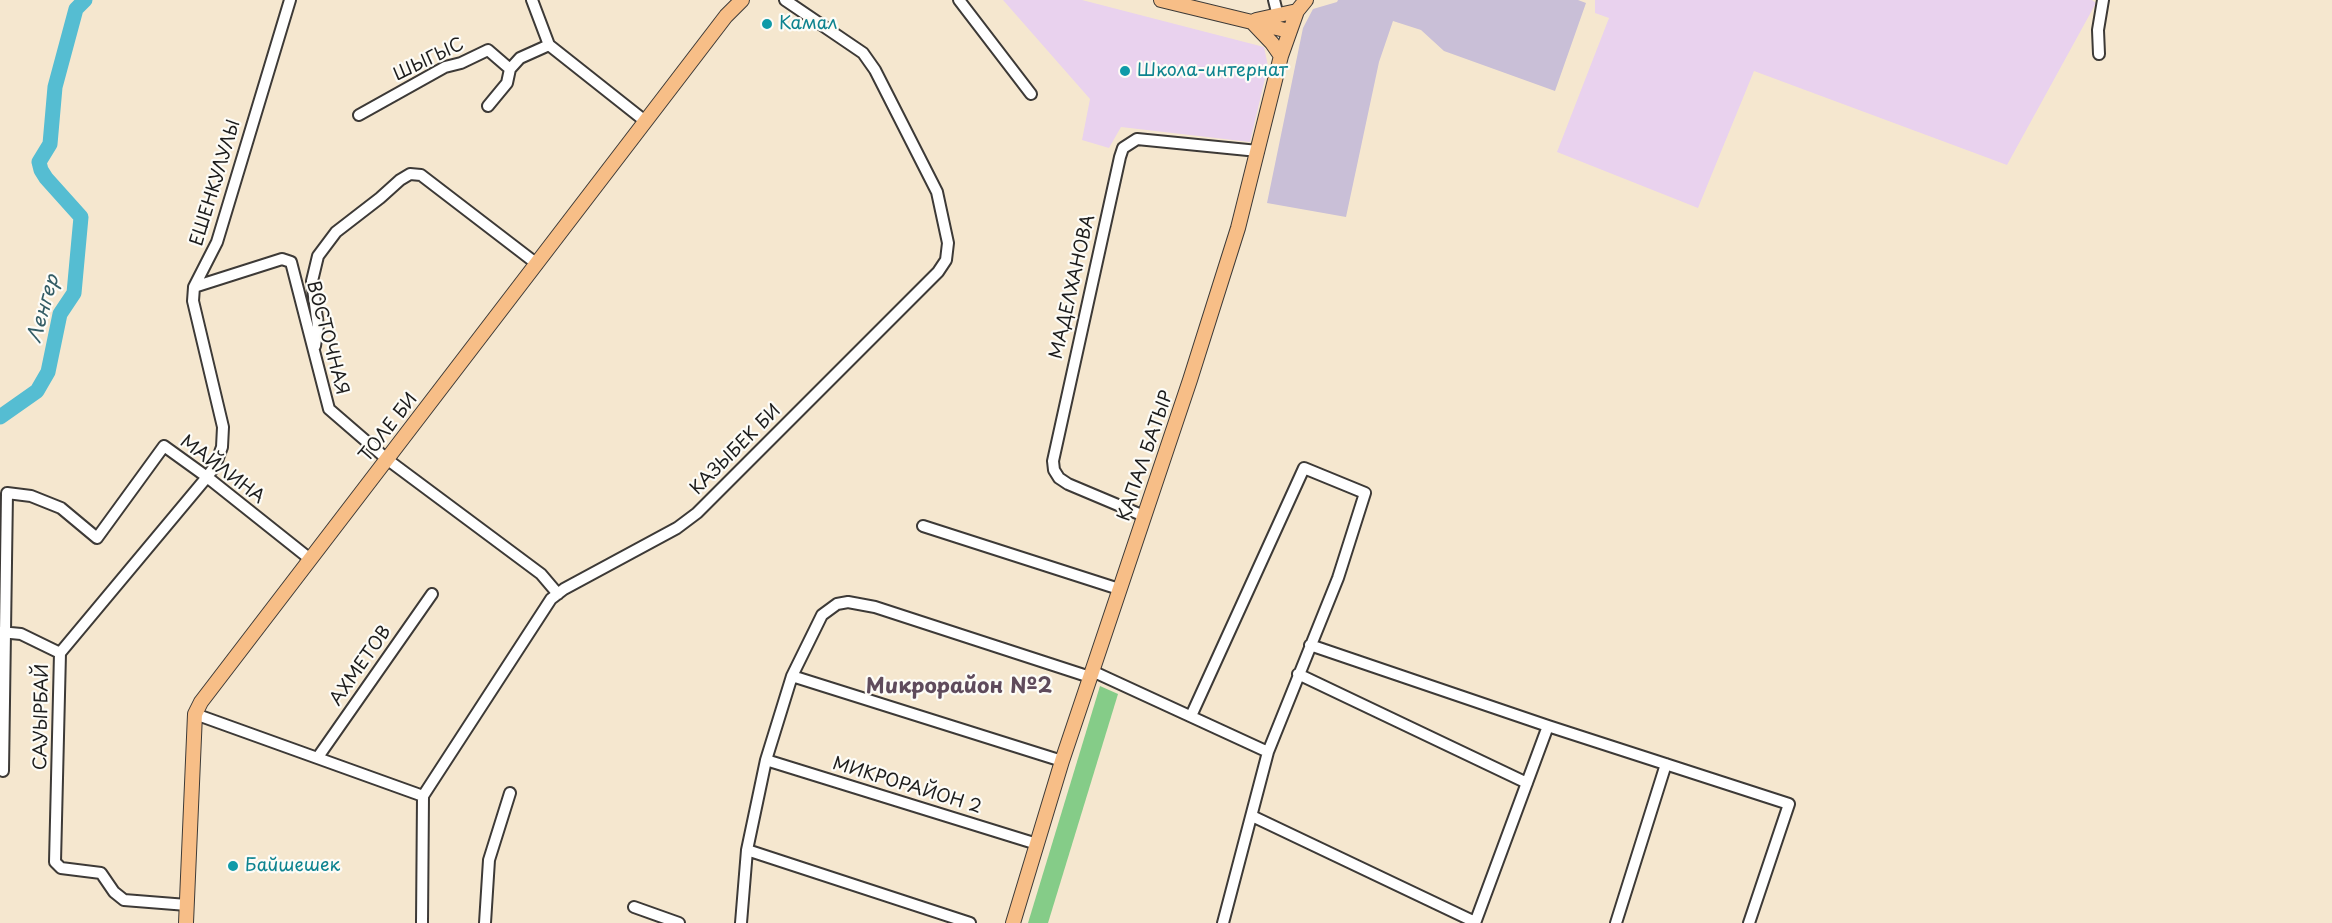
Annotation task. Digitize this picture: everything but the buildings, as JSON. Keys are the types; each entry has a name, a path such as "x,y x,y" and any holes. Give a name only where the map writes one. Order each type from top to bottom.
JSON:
{"main road":[{"name":"ТОЛЕ БИ","path":"195,714 201,702 645,121 726,16 742,0"},
{"path":"1161,0 1289,31"},
{"name":"КАПАЛ БАТЫР","path":"1013,923 1062,761 1191,380 1238,228 1281,56 1297,11 1306,0"},
{"path":"1251,21 1297,11"},
{"path":"1251,21 1281,56"},
{"path":"186,923 195,714"}],"street":[{"name":"ЕШЕНКУЛУЛЫ","path":"194,287 217,242 290,0"},
{"path":"532,0 549,45 645,121"},
{"name":"КАЗЫБЕК БИ","path":"423,796 551,598 677,528 697,513 938,272 946,260 948,243 937,192 875,70 863,53 785,0"},
{"path":"959,0 1031,94"},
{"path":"1274,0 1278,16"},
{"path":"2099,54 2098,30 2103,0"},
{"path":"488,106 507,83 510,69 520,58 549,45"},
{"name":"ШЫГЫС","path":"359,115 445,67 461,63 488,50 510,69"},
{"name":"МАДЕЛХАНОВА","path":"1144,516 1068,484 1059,478 1054,470 1053,461 1123,147 1137,139 1258,151"},
{"path":"314,352 318,326 312,280 318,256 336,232 410,174 421,176 537,264"},
{"name":"ВОСТОЧНАЯ","path":"194,287 282,259 291,262 329,409 388,460 541,574 558,594"},
{"path":"194,287 193,300 223,427 222,447 215,466 207,477"},
{"name":"МАЙЛИНА","path":"3,771 2,632 7,493 31,496 61,508 97,538 164,446 207,477 310,559"},
{"path":"1191,716 1304,468 1365,493 1338,578 1268,752 1223,923"},
{"name":"САУЫРБАЙ","path":"187,905 124,900 114,892 101,873 61,868 55,862 60,653 207,477"},
{"path":"923,526 1119,589"},
{"name":"АХМЕТОВ","path":"318,758 432,594"},
{"path":"741,923 747,850 766,760 792,676 822,615 837,604 848,602 875,607 1091,674 1191,716 1268,752"},
{"path":"2,632 21,634 60,653"},
{"path":"1310,645 1548,726 1789,804 1749,923"},
{"path":"1298,674 1527,783"},
{"path":"792,676 1062,761"},
{"path":"195,714 423,796 422,923"},
{"path":"1252,816 1475,922 1548,726"},
{"name":"МИКРОРАЙОН 2","path":"766,760 1037,844"},
{"path":"1616,923 1666,764"},
{"path":"485,923 489,860 510,794"},
{"path":"747,850 970,923"},
{"path":"634,908 679,923"}],"shaded area":[{"path":"1003,0 1082,0 1264,47 1268,66 1250,142 1121,127 1109,148 1082,140 1090,99"},
{"path":"1338,0 1578,0 1586,3 1555,91 1444,51 1421,30 1393,21 1379,62 1346,217 1267,203 1303,28 1313,9"},
{"path":"1595,0 2092,0 2096,3 2007,165 1754,71 1698,208 1557,152 1609,18 1595,13"}],"green space":[{"path":"1100,686 1118,694 1048,923 1028,923"}],"waterway":[{"name":"Ленгер","path":"0,417 37,391 48,372 60,314 74,293 81,217 46,178 39,162 50,144 55,87 76,9 85,0"}],"place":[{"name":"Камал","path":"767,24"},
{"name":"Школа-интернат","path":"1125,71"},
{"name":"Байшешек","path":"233,866"}],"district":[{"name":"Микрорайон №2","path":"959,687"}]}
